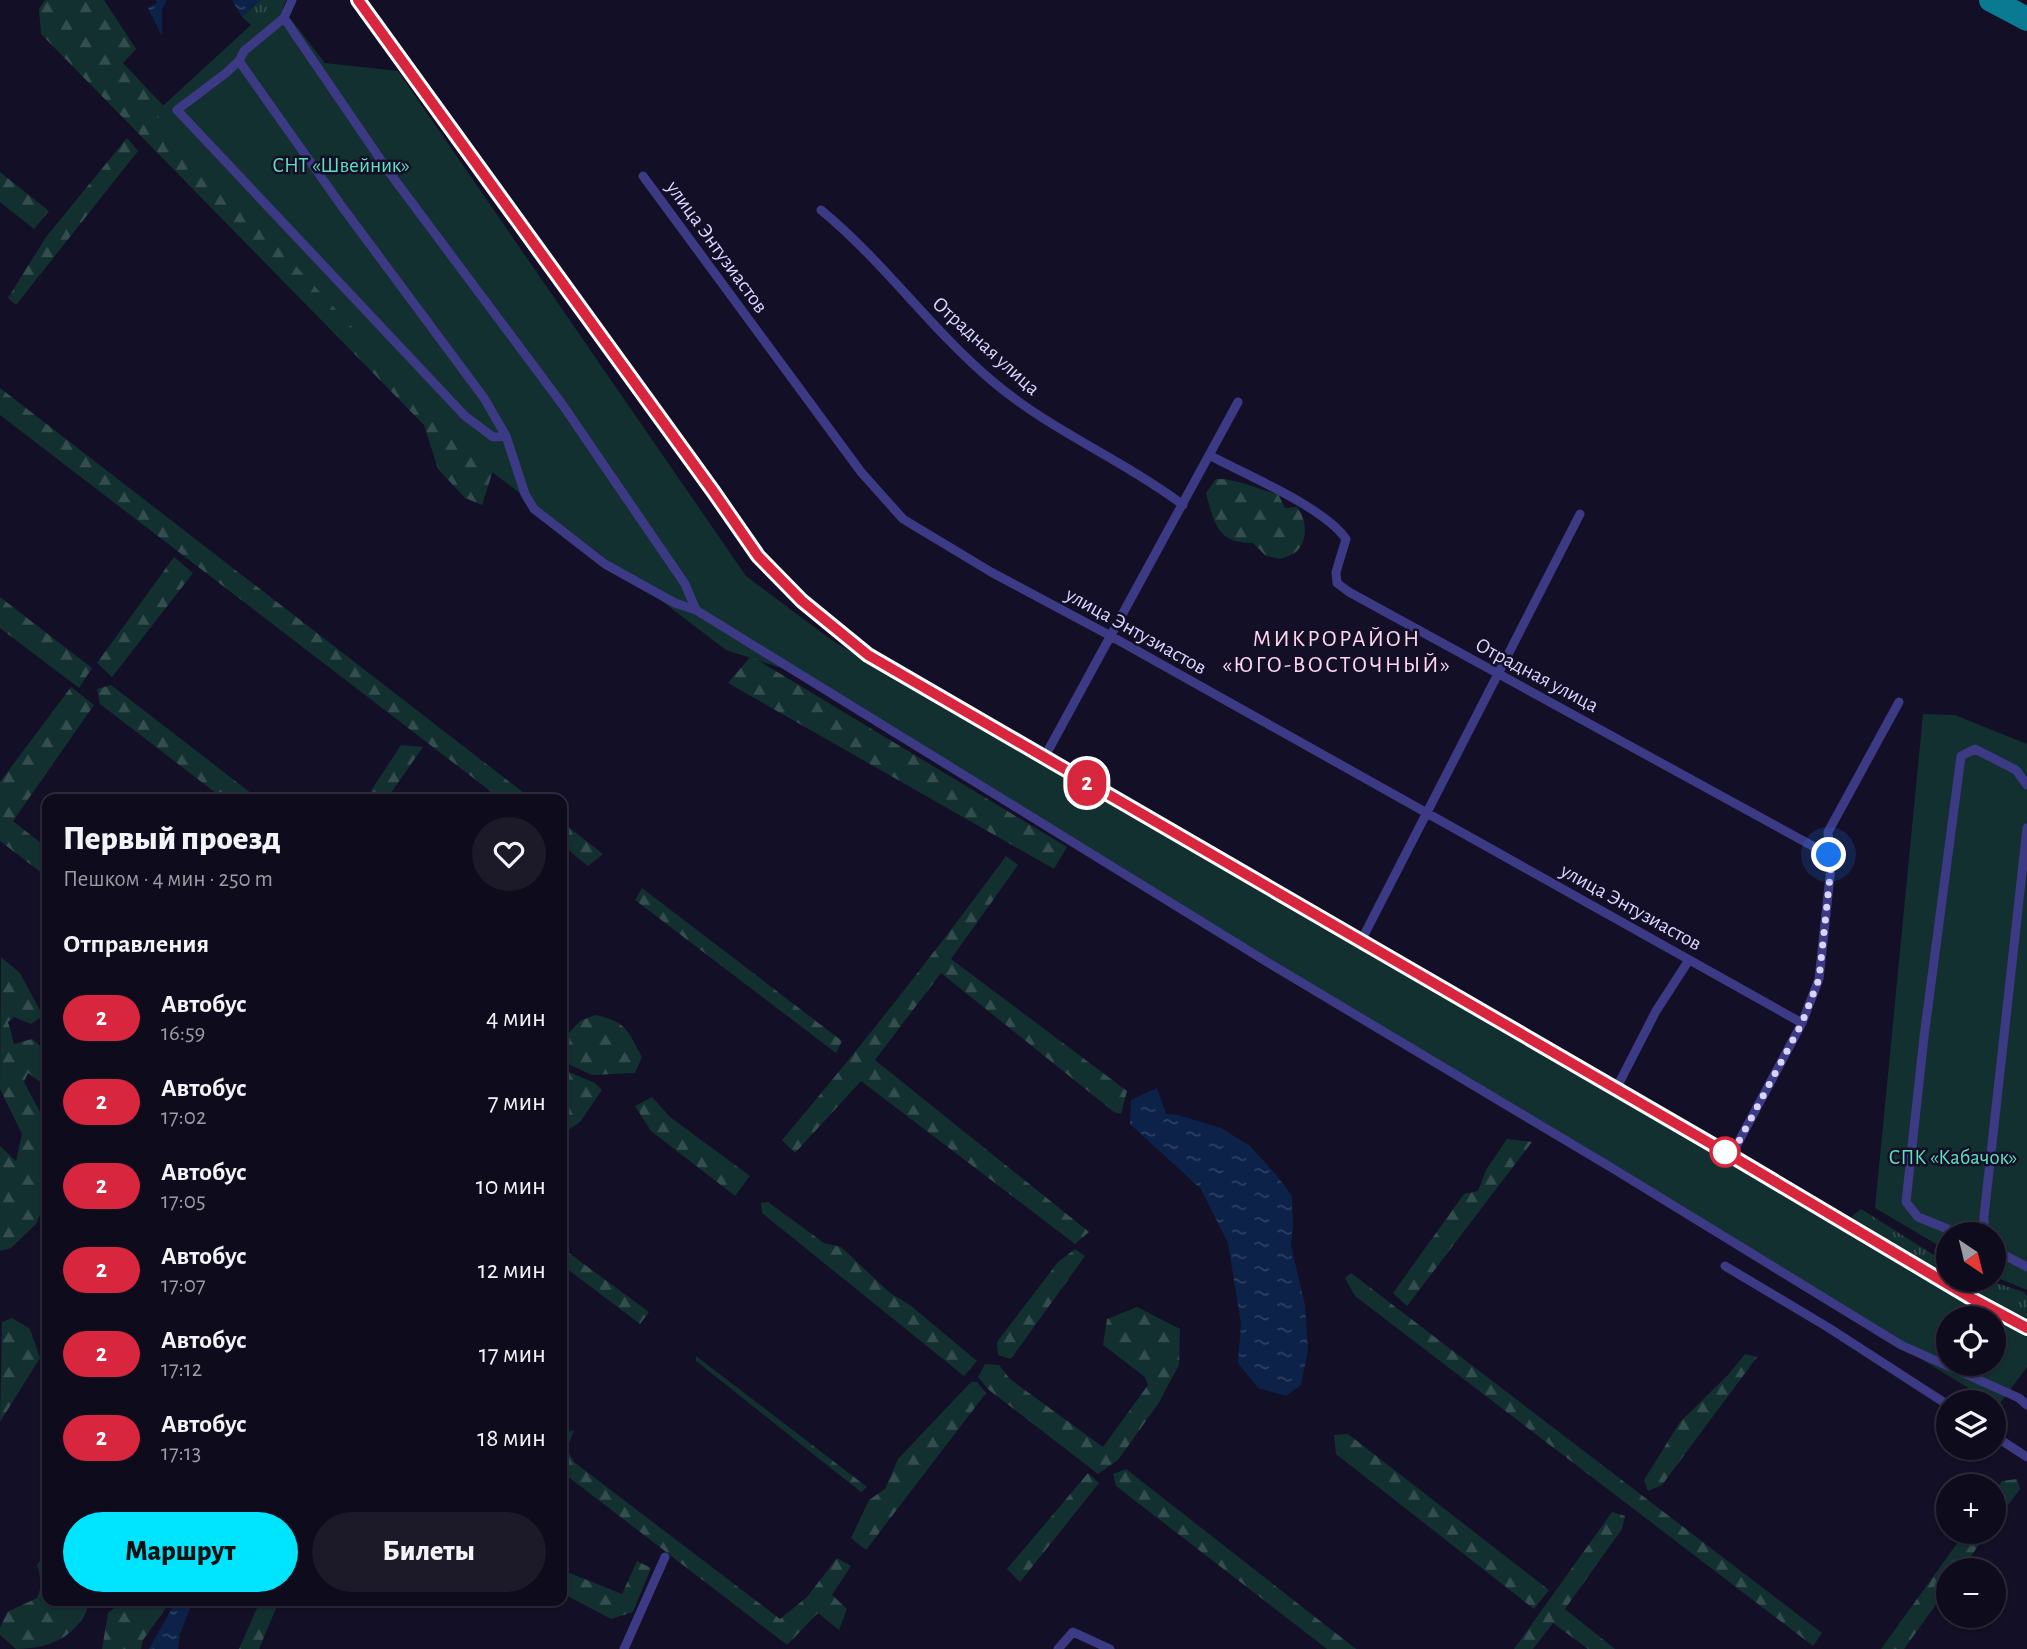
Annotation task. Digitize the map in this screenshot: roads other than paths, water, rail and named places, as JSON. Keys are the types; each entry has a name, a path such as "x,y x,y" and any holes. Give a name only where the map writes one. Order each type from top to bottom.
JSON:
{"street":[{"path":"292,0 284,18 244,51 239,61 226,73 177,110 465,416 493,437 506,436"},
{"path":"358,0 758,556 802,601 868,655 1971,1298 2027,1328"},
{"path":"284,18 397,182 562,404 685,584 696,610"},
{"path":"239,61 343,208 484,398 506,436 525,494 534,509 605,564 675,603 696,610 1266,962 1901,1345 2019,1398 2027,1405"},
{"name":"улица Энтузиастов","path":"643,176 861,472 903,519 991,572 1109,635 1802,1023"},
{"name":"Отрадная улица","path":"821,211 843,229 988,378 1022,406 1159,487 1183,505"},
{"path":"1044,758 1238,402"},
{"name":"Отрадная улица","path":"1209,455 1317,512 1342,533 1346,539 1336,572 1337,583 1349,592 1829,855"},
{"path":"1361,941 1580,514"},
{"path":"1731,1156 1802,1023 1819,979 1831,867 1828,832 1899,702"},
{"path":"1936,1224 1918,1217 1906,1202 1924,1037 1961,756 1975,750 2016,770 2027,785"},
{"path":"1984,1222 2027,828"},
{"path":"1616,1089 1656,1011 1689,960"},
{"path":"2006,1256 2027,1266"},
{"path":"1725,1266 1829,1328 1936,1397"},
{"path":"2006,1443 2027,1457"},
{"path":"624,1649 665,1557"},
{"path":"1058,1649 1073,1632 1110,1649"}],"water":[{"path":"156,0 167,0 162,10 162,36 148,8 157,3"},
{"path":"232,0 260,0 242,17"},
{"path":"1157,1088 1166,1114 1221,1128 1250,1146 1292,1196 1291,1246 1305,1305 1308,1350 1301,1385 1286,1396 1258,1388 1238,1363 1241,1324 1228,1243 1201,1189 1130,1124 1131,1100"},
{"path":"173,1606 191,1606 180,1634 178,1649 149,1649"}],"district":[{"name":"МИКРОРАЙОН «ЮГО-ВОСТОЧНЫЙ»","path":"1337,652"}],"park label":[{"name":"СНТ «Швейник»","path":"341,165"},
{"name":"СПК «Кабачок»","path":"1953,1157"}]}
